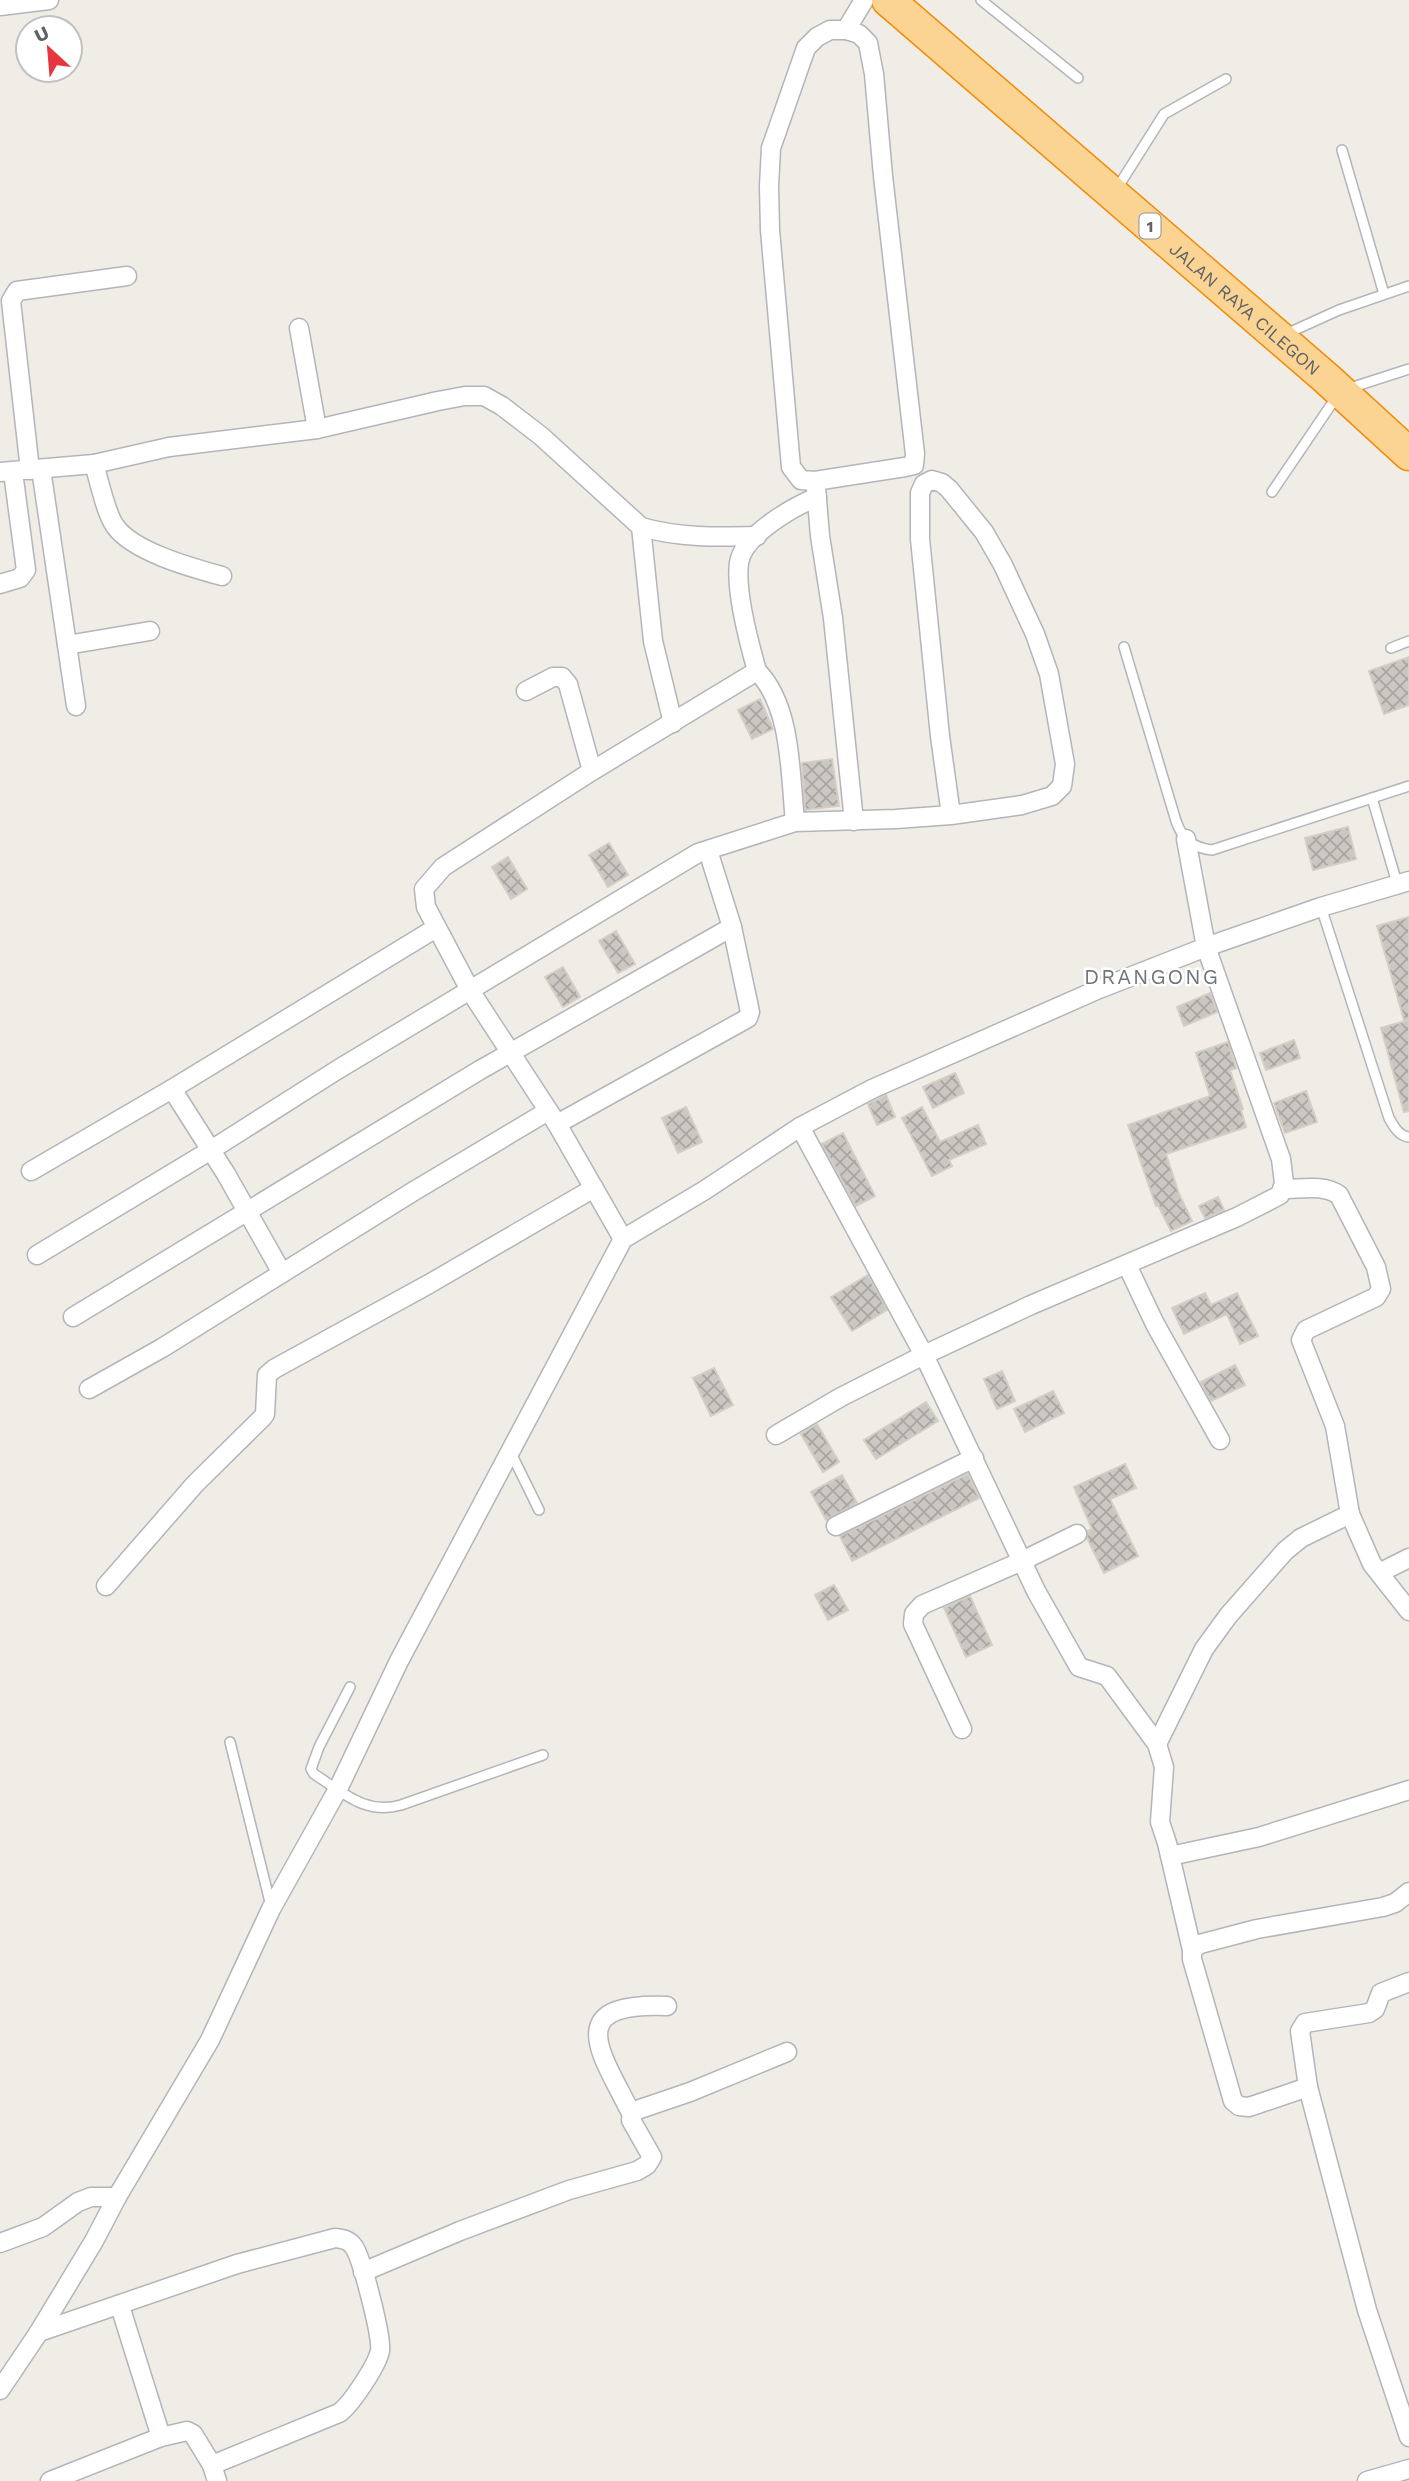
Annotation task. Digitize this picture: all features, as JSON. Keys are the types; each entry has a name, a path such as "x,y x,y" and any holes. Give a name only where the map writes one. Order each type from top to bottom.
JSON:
{"highway":[{"name":"JALAN RAYA CILEGON","path":"902,8 1409,454"}],"street":[{"path":"0,6 49,0"},
{"path":"846,30 864,0"},
{"path":"816,489 801,480 791,467 770,230 771,148 806,48 817,37 830,30 846,30 859,34 868,43 874,74 915,454 914,465 920,493 920,539 940,736 951,815"},
{"path":"0,583 20,578 26,570 11,301 17,291 127,276"},
{"path":"299,328 317,429"},
{"path":"21,471 94,464 169,447 317,429 438,401 484,396 502,406 541,436 641,527 677,535 710,538 757,536"},
{"path":"94,464 114,526 127,537 171,562 222,576"},
{"path":"795,822 783,715 769,683 757,671 740,594 739,561 746,548 777,517 816,489 914,465"},
{"path":"21,471 67,645 76,706"},
{"path":"37,1255 689,858 795,822 951,815 1022,805 1052,796 1062,786 1065,764 1049,674 1031,624 1003,565 984,533 942,483 932,480 924,484 920,493"},
{"path":"816,489 833,618 854,821"},
{"path":"641,527 653,640 673,723"},
{"path":"67,645 150,631"},
{"path":"623,1239 553,1118 471,992 426,907 424,889 443,867 592,771 757,671"},
{"path":"526,691 553,677 562,677 568,684 592,771"},
{"path":"776,1435 841,1397 924,1355 1246,1213 1280,1195 1284,1178 1281,1159 1206,947 1186,839"},
{"path":"89,1389 162,1348 282,1273 553,1118 748,1018 750,1010 732,927 710,857 705,852"},
{"path":"0,2390 94,2241 210,2040 271,1909 338,1789 399,1661 623,1239 800,1128 872,1089 1099,989 1206,947 1403,882"},
{"path":"74,1317 510,1054 732,927"},
{"path":"31,1171 172,1089 436,928"},
{"path":"172,1089 248,1211 282,1273"},
{"path":"800,1128 924,1355 1022,1561 1079,1667 1107,1676 1157,1744 1164,1768 1160,1822 1233,2101 1239,2106 1249,2106 1308,2087"},
{"path":"106,1586 195,1484 263,1417 267,1374 594,1188"},
{"path":"1283,1189 1322,1188 1339,1195 1376,1267 1381,1289 1376,1297 1306,1330 1301,1340 1335,1426 1350,1514 1372,1564 1381,1572 1409,1611"},
{"path":"1127,1265 1155,1324 1220,1440"},
{"path":"836,1526 974,1458"},
{"path":"1157,1744 1204,1649 1228,1616 1285,1551 1301,1538 1350,1514"},
{"path":"962,1729 913,1624 914,1614 922,1605 1077,1534"},
{"path":"1381,1572 1409,1559"},
{"path":"1170,1856 1259,1838 1409,1790"},
{"path":"1192,1950 1200,1944 1258,1929 1383,1907 1395,1903 1409,1892"},
{"path":"1409,1982 1381,1993 1375,2009 1369,2013 1305,2023 1300,2031 1308,2087 1367,2310 1409,2437"},
{"path":"363,2272 460,2231 569,2190 637,2171 647,2165 652,2157 631,2120 632,2115 598,2046 597,2028 603,2020 624,2008 639,2005 667,2006"},
{"path":"632,2115 637,2110 690,2092 787,2052"},
{"path":"0,2243 43,2227 65,2209 91,2197 117,2197"},
{"path":"39,2332 237,2264 335,2238 346,2239 354,2248 363,2272 381,2346 379,2356 349,2404 339,2413 214,2473 192,2434 187,2431 161,2437 50,2481"},
{"path":"120,2306 161,2437"},
{"path":"1367,2481 1409,2469"}],"lane":[{"path":"981,0 1078,78"},
{"path":"1113,194 1164,114 1226,79"},
{"path":"1342,150 1384,294"},
{"path":"1278,337 1339,310 1409,286"},
{"path":"1272,492 1340,391 1409,369"},
{"path":"1391,648 1409,641"},
{"path":"1124,647 1175,821 1186,839 1194,846 1212,850 1409,786"},
{"path":"1372,798 1403,882"},
{"path":"1321,907 1389,1118 1394,1128 1409,1138"},
{"path":"511,1453 539,1510"},
{"path":"350,1687 311,1764 314,1774 365,1806 387,1809 543,1755"},
{"path":"230,1742 271,1909"}],"building":[{"path":"1409,657 1409,705 1384,714 1369,671"},
{"path":"760,699 773,729 752,739 738,710"},
{"path":"832,759 839,806 805,810 802,763"},
{"path":"1348,827 1356,859 1313,870 1305,838"},
{"path":"609,843 628,875 608,887 589,855"},
{"path":"508,857 527,889 511,899 492,867"},
{"path":"1409,917 1409,1020 1404,1020 1377,926"},
{"path":"616,931 635,964 618,973 599,941"},
{"path":"563,967 580,997 563,1007 545,977"},
{"path":"1210,993 1217,1012 1184,1026 1177,1007"},
{"path":"1409,1020 1409,1111 1404,1112 1381,1028"},
{"path":"1294,1040 1300,1058 1266,1070 1260,1053"},
{"path":"1228,1042 1236,1068 1230,1070 1246,1127 1166,1154 1179,1194 1192,1221 1171,1231 1158,1205 1156,1206 1128,1125 1210,1096 1196,1053"},
{"path":"955,1073 964,1093 933,1108 923,1087"},
{"path":"1306,1091 1317,1122 1285,1133 1274,1103"},
{"path":"886,1095 895,1117 877,1125 868,1104"},
{"path":"686,1107 702,1142 678,1153 662,1118"},
{"path":"922,1107 940,1142 978,1125 986,1144 949,1160 952,1166 932,1176 902,1118"},
{"path":"843,1133 875,1196 856,1206 822,1144"},
{"path":"1218,1197 1224,1210 1205,1218 1199,1206"},
{"path":"868,1275 887,1310 852,1331 831,1297"},
{"path":"1205,1293 1211,1305 1237,1293 1258,1336 1240,1344 1227,1314 1184,1334 1172,1308"},
{"path":"1235,1365 1245,1385 1211,1401 1201,1382"},
{"path":"714,1368 733,1405 711,1416 693,1378"},
{"path":"1002,1371 1015,1401 997,1409 984,1379"},
{"path":"1053,1391 1064,1413 1025,1432 1014,1409"},
{"path":"926,1402 938,1421 876,1459 864,1440"},
{"path":"817,1424 839,1462 823,1472 801,1434"},
{"path":"1125,1464 1136,1488 1110,1499 1138,1556 1104,1573 1087,1538 1088,1531 1092,1529 1074,1487"},
{"path":"968,1474 979,1498 852,1561 840,1536"},
{"path":"842,1475 857,1503 826,1520 811,1492"},
{"path":"834,1585 848,1610 828,1620 815,1595"},
{"path":"970,1596 992,1645 966,1657 944,1608"}],"district":[{"name":"DRANGONG","path":"1152,976"}]}
